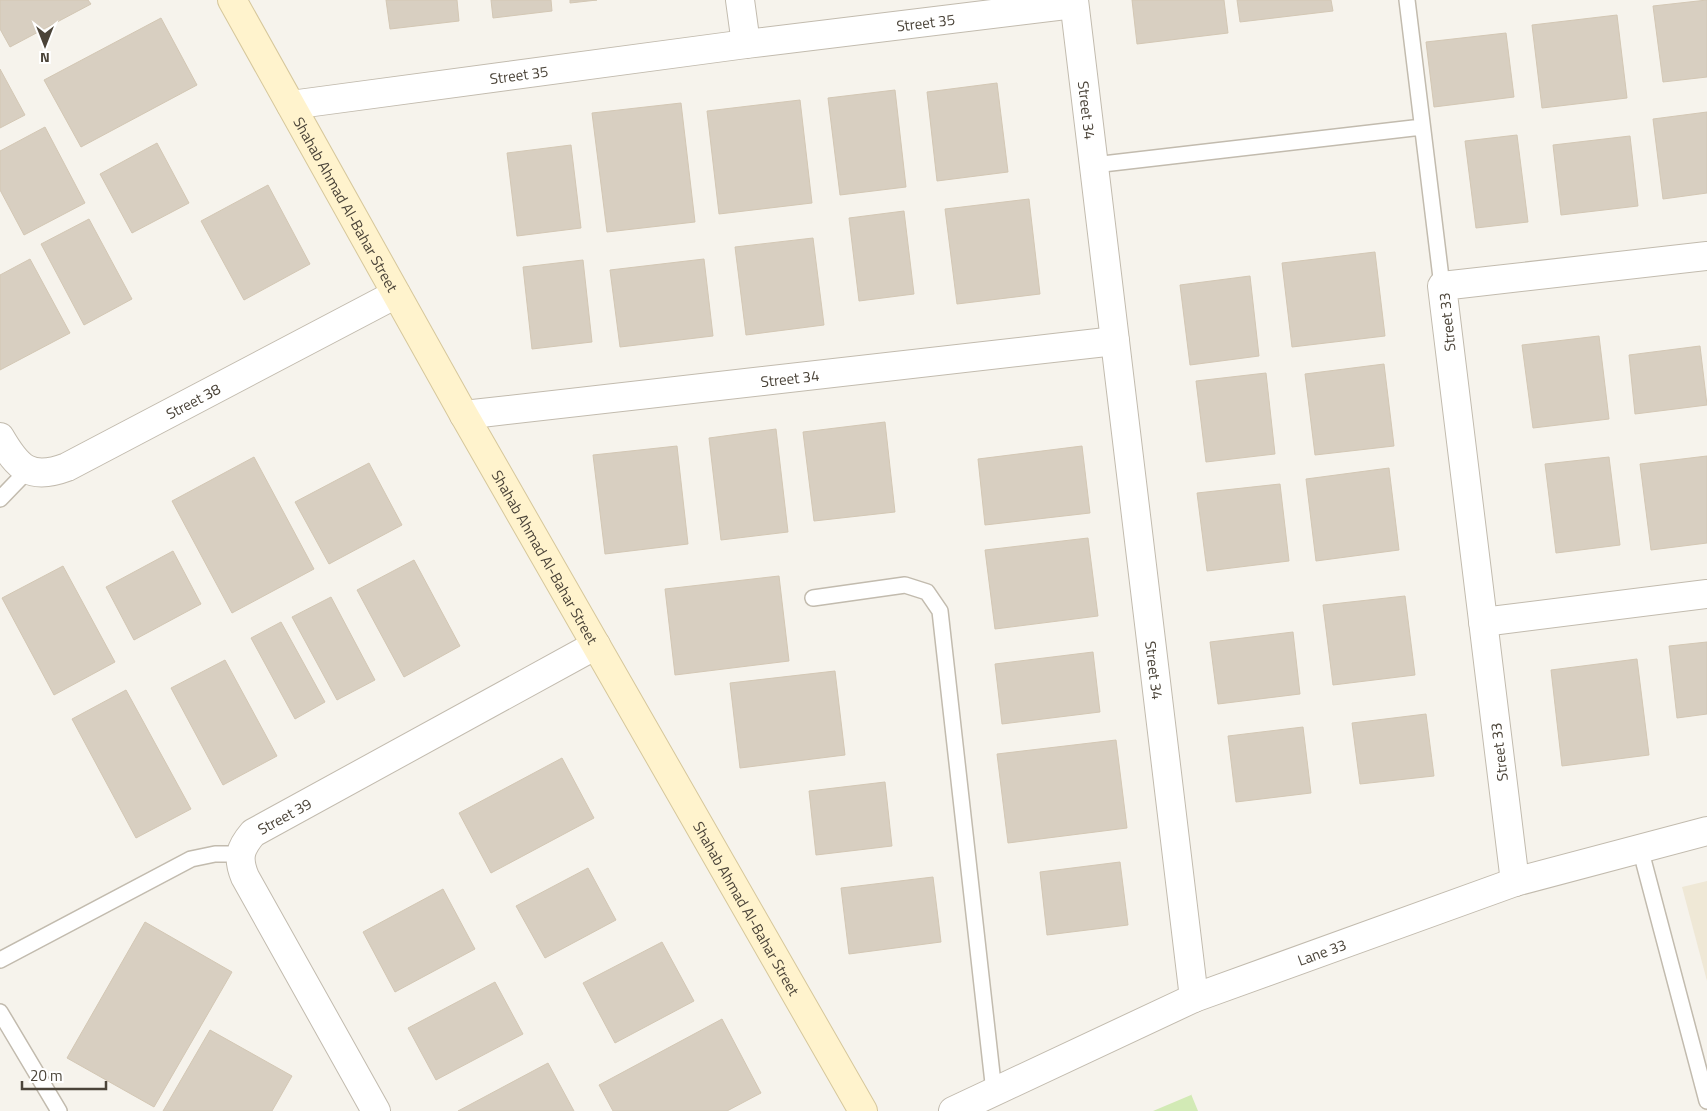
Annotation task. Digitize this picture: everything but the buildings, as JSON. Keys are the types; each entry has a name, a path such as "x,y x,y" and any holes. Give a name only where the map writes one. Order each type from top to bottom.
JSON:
{"street":[{"name":"Shahab Ahmad Al-Bahar Street","path":"232,0 464,415 863,1111"},
{"path":"740,0 746,44"},
{"name":"Street 35","path":"291,105 1074,2"},
{"name":"Street 34","path":"1074,2 1194,998"},
{"name":"Street 33","path":"1515,882 1442,286 1707,256"},
{"name":"Street 38","path":"27,471 41,473 67,468 396,294"},
{"name":"Street 34","path":"464,415 1115,341"},
{"path":"0,437 17,464 27,471"},
{"path":"1483,622 1707,594"},
{"name":"Street 39","path":"240,854 253,833 596,645"},
{"name":"Lane 33","path":"952,1111 1194,998 1515,882 1707,831"},
{"path":"240,854 239,864 245,877 376,1111"}],"lane":[{"path":"1407,0 1442,286"},
{"path":"1094,165 1422,128"},
{"path":"0,499 27,471"},
{"path":"813,598 905,585 927,592 940,611 994,1092"},
{"path":"1640,848 1707,1100"},
{"path":"0,960 191,859 215,854 240,854"},
{"path":"0,1012 59,1111"}],"shaded area":[{"path":"1707,881 1707,981 1682,887"}],"green space":[{"path":"1191,1095 1198,1111 1153,1111"}]}
